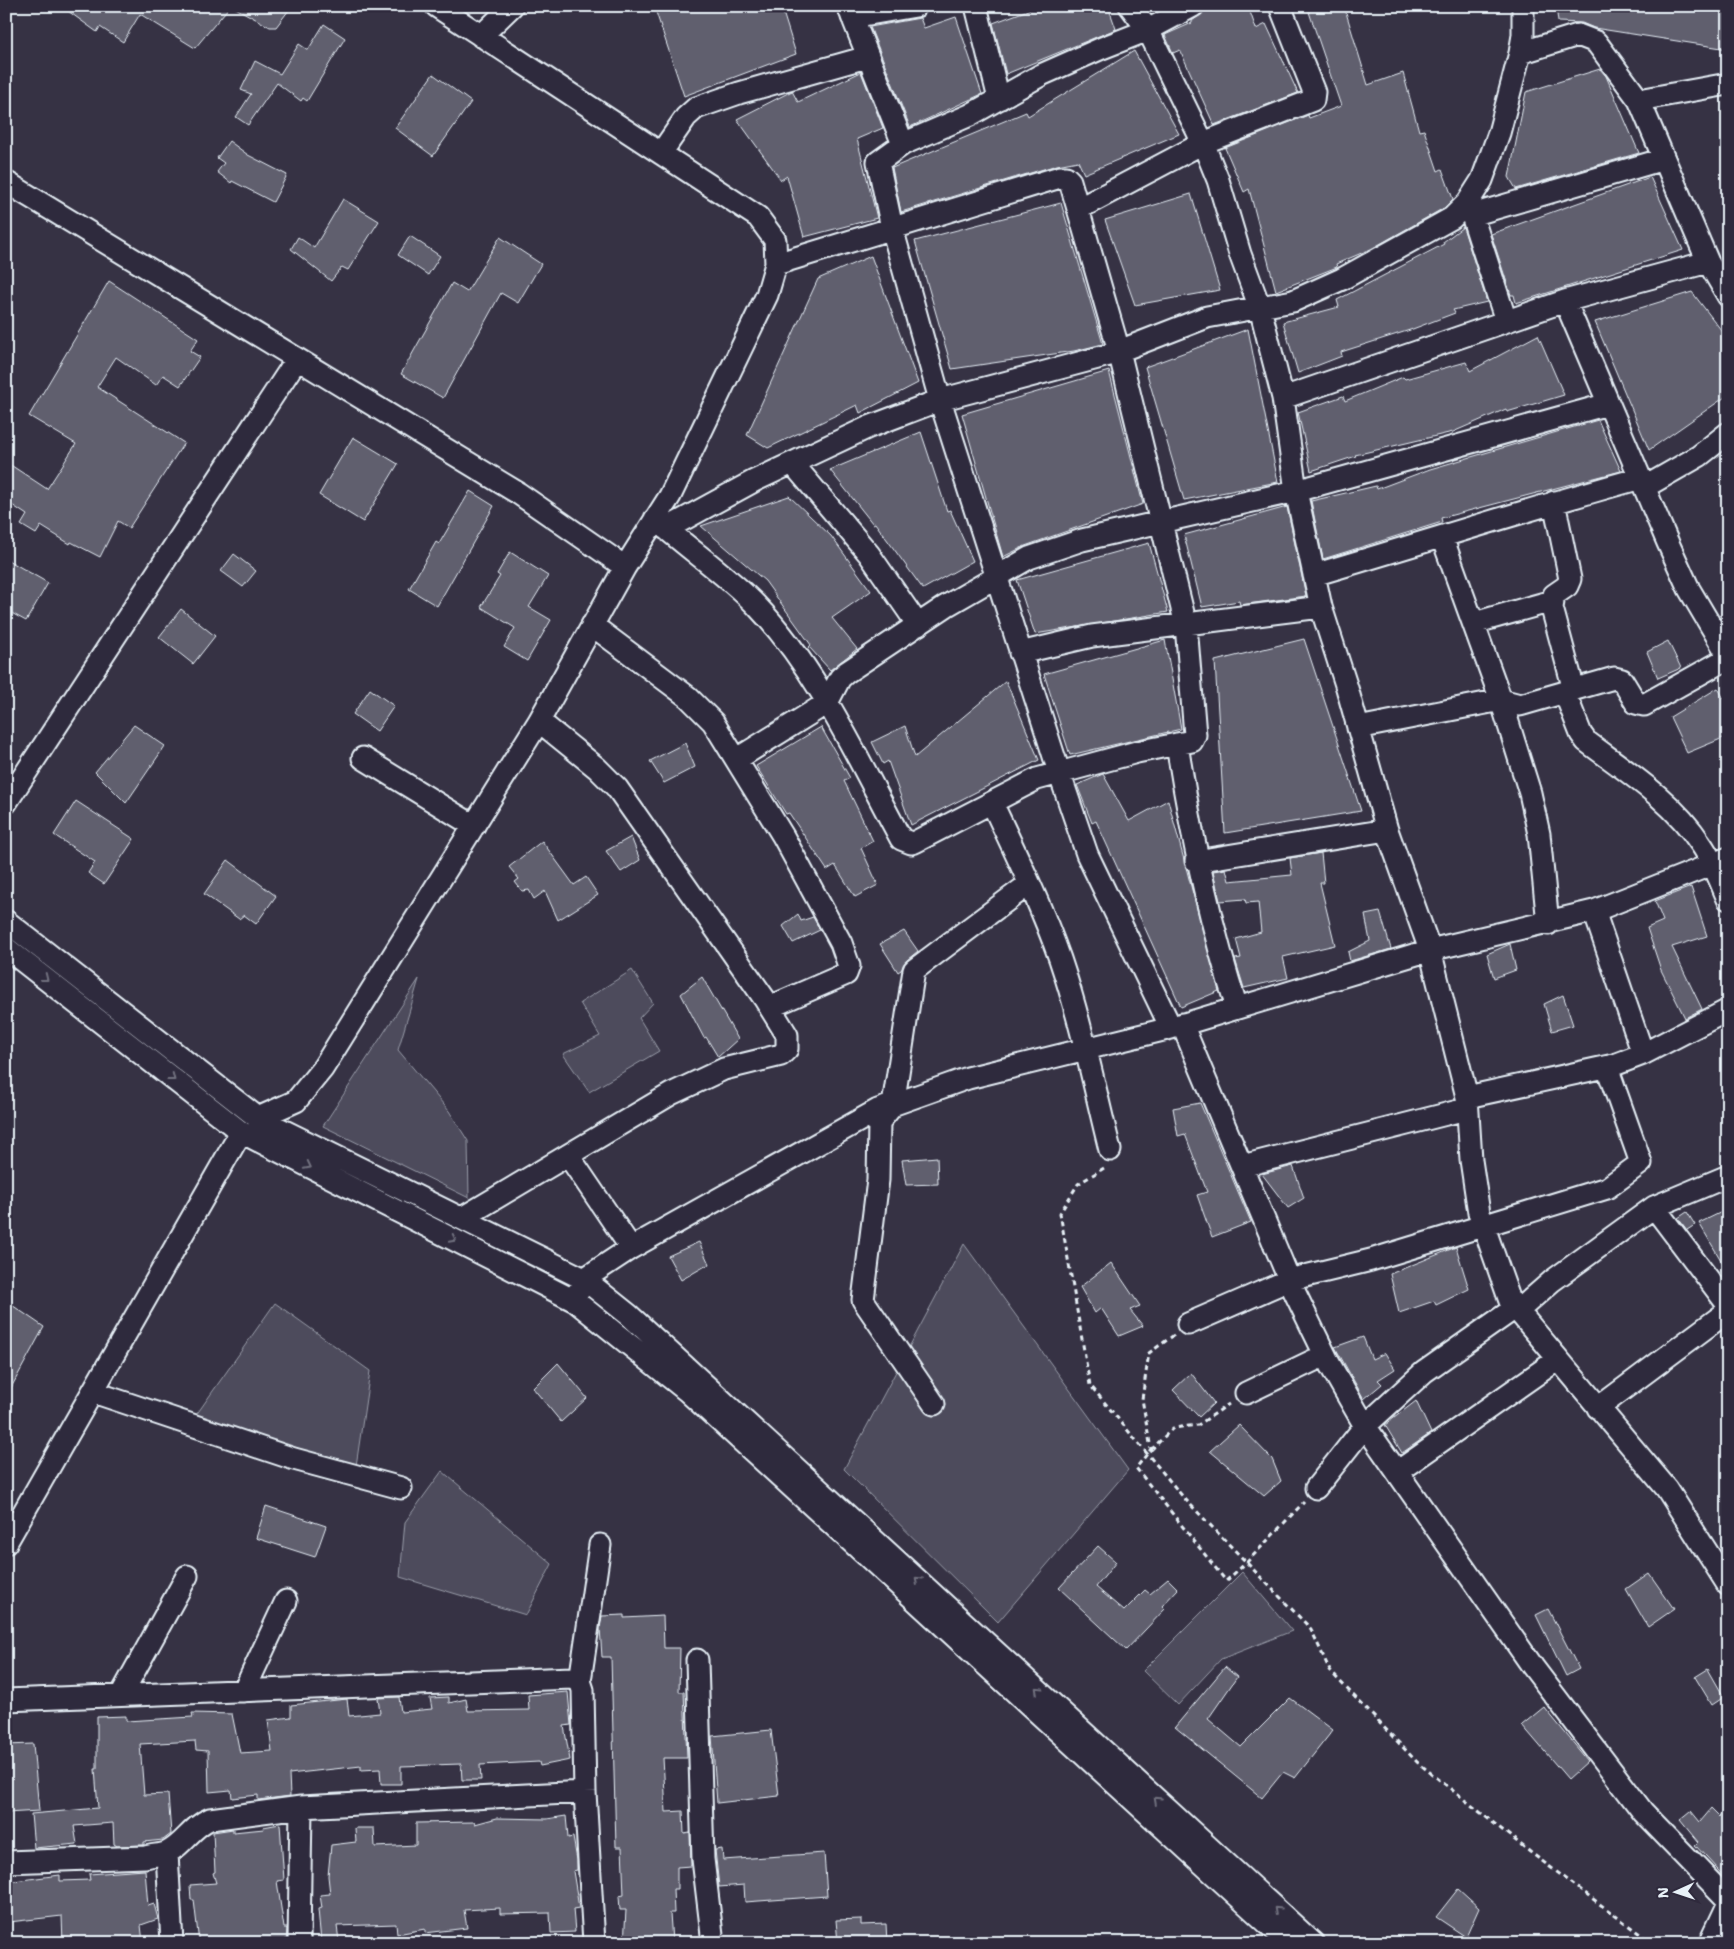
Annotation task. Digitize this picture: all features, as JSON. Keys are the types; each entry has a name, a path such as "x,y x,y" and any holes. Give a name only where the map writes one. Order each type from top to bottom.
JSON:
{"street":[{"path":"258,1118 296,1102 323,1068 539,720 626,566 660,524 670,496 766,295 776,264 775,240 758,217 436,6"},
{"path":"481,36 512,6"},
{"path":"903,144 850,12 916,6"},
{"path":"976,6 999,99"},
{"path":"1130,6 1148,30 1203,142 1218,180 1240,254 1260,308 1283,398 1296,492 1321,608 1388,830 1430,950 1466,1103 1471,1160 1479,1213 1510,1300 1556,1360 1642,1457 1667,1489 1728,1585"},
{"path":"1193,6 1148,30 1070,62 970,115 903,144 878,162 892,228 940,400 1020,653 1087,854 1176,1026 1242,1166 1289,1280 1325,1354 1365,1426 1533,1667 1643,1812 1728,1900"},
{"path":"1078,209 1203,142 1313,100 1314,92 1280,6"},
{"path":"1506,321 1470,208 1496,140 1520,53 1523,35 1523,6"},
{"path":"1520,53 1578,35 1588,37 1596,42 1640,100 1708,262 1728,296"},
{"path":"661,154 686,117 696,108 740,93 867,57"},
{"path":"1640,100 1728,84"},
{"path":"660,524 793,464 869,427 940,400 1119,351 1207,317 1293,301 1342,279 1470,208 1664,159"},
{"path":"660,524 756,604 795,652 827,703 902,839 906,842 915,842 1037,779 1136,752 1189,743 1195,735 1186,626 1119,351 1070,181 1066,177 1060,176 776,264"},
{"path":"6,182 518,493 626,566"},
{"path":"1283,398 1565,301 1708,262"},
{"path":"1358,728 1501,700 1520,705 1618,678 1636,703 1644,705 1728,657 1689,589 1565,301"},
{"path":"6,803 297,359"},
{"path":"737,759 827,703 840,678 847,672 918,624 1029,558 1082,540 1162,524 1296,492 1608,404"},
{"path":"1314,575 1554,502 1643,483 1699,456 1728,433"},
{"path":"793,464 869,554 918,624"},
{"path":"1554,502 1570,579 1567,586 1554,595 1552,601 1570,691 1581,734 1586,741 1654,792 1680,817 1701,844 1720,861 1728,899"},
{"path":"1442,537 1501,700 1530,793 1538,834 1548,924"},
{"path":"1474,623 1552,601"},
{"path":"1020,653 1092,636 1321,608"},
{"path":"592,625 688,698 714,722 783,836 841,943 848,966 846,974 770,1007"},
{"path":"462,1218 671,1094 724,1069 781,1054 787,1049 786,1035 770,1007 617,788 597,768 539,720"},
{"path":"1177,744 1196,861 1218,949 1237,1008"},
{"path":"363,758 474,826"},
{"path":"992,803 1029,884 1060,959 1085,1048 1110,1150"},
{"path":"1196,861 1388,830"},
{"path":"575,1301 584,1279 631,1248 878,1110 893,1104 968,1078 1176,1026 1430,950 1594,912 1720,861"},
{"path":"934,1404 863,1300 878,1180 879,1122 893,1104 914,970 1029,884"},
{"path":"1594,912 1643,1054"},
{"path":"6,921 258,1118 584,1279 629,1315 1313,1943"},
{"path":"6,948 241,1132 575,1301 687,1391 1289,1943"},
{"path":"1242,1166 1466,1103 1607,1067 1643,1054 1728,1010"},
{"path":"1188,1324 1289,1280 1371,1260 1608,1188 1641,1163 1607,1067"},
{"path":"6,1543 241,1132"},
{"path":"568,1155 631,1248"},
{"path":"1316,1488 1365,1426 1424,1372 1516,1310 1568,1269 1654,1207 1728,1176"},
{"path":"1654,1207 1728,1304"},
{"path":"1598,1408 1728,1311"},
{"path":"1246,1393 1325,1354"},
{"path":"1397,1472 1556,1360"},
{"path":"93,1392 294,1458 401,1488"},
{"path":"594,1943 585,1792 583,1690 580,1681 600,1546"},
{"path":"121,1695 187,1576"},
{"path":"244,1691 286,1601"},
{"path":"697,1660 703,1859 713,1943"},
{"path":"6,1700 572,1678 580,1681"},
{"path":"6,1862 146,1857 167,1853 184,1840 198,1824 210,1819 301,1807 585,1792"},
{"path":"299,1943 301,1807"},
{"path":"167,1853 172,1943"},
{"path":"1710,1943 1728,1905"}],"path":[{"path":"1110,1150 1113,1162 1078,1184 1060,1213 1090,1385 1184,1498 1311,1629 1330,1671 1417,1762 1530,1852 1652,1943"},
{"path":"1188,1324 1149,1353 1142,1399 1151,1448 1136,1468 1226,1581 1247,1562 1316,1488"},
{"path":"1147,1454 1173,1428 1198,1425 1246,1393"}],"shaded area":[{"path":"632,970 653,1003 639,1018 659,1051 589,1092 563,1054 600,1036 580,1003"},
{"path":"419,979 398,1050 449,1111 468,1141 469,1198 323,1126"},
{"path":"964,1244 1128,1470 998,1622 844,1469"},
{"path":"275,1303 370,1371 356,1466 194,1418"},
{"path":"442,1471 552,1564 526,1615 400,1577 405,1522"},
{"path":"1242,1572 1292,1631 1221,1659 1178,1705 1143,1671"}],"building":[{"path":"61,6 230,6 195,48 140,14 123,42 100,27 97,32"},
{"path":"232,6 292,6 276,27 270,27"},
{"path":"654,6 781,6 796,54 684,96"},
{"path":"1039,6 1108,6 1116,29 1006,74 993,23"},
{"path":"1205,6 1248,6 1256,29 1266,24 1298,93 1214,125 1180,50 1173,53 1165,35 1192,23 1203,13"},
{"path":"1307,6 1344,6 1368,85 1403,73 1419,131 1424,130 1438,171 1442,169 1453,199 1444,208 1371,249 1336,264 1337,267 1276,291 1249,189 1244,192 1225,148 1308,115 1309,118 1341,106"},
{"path":"1556,6 1728,6 1728,49 1594,28 1582,23 1558,22"},
{"path":"956,17 982,94 910,127 870,27 920,18 924,28"},
{"path":"324,24 345,38 307,101 303,98 301,101 277,83 248,125 236,117 251,94 241,90 255,61 280,74 299,44 308,50"},
{"path":"1134,51 1179,134 1084,174 1078,161 1057,165 901,212 892,168 1026,112 1028,116"},
{"path":"1600,69 1606,76 1639,153 1516,189 1509,177 1526,92"},
{"path":"861,72 883,128 857,139 877,218 804,237 787,176 781,180 737,119 792,91 798,102"},
{"path":"433,74 471,102 433,156 395,128"},
{"path":"229,141 248,155 287,175 273,202 232,181 231,183 217,172 224,163 217,158"},
{"path":"1650,177 1683,250 1516,303 1514,295 1511,295 1491,234"},
{"path":"1191,194 1220,290 1135,305 1105,220"},
{"path":"343,199 379,221 348,270 342,267 331,281 291,249 298,237 314,248"},
{"path":"1061,203 1103,344 1074,351 952,369 915,241"},
{"path":"1463,227 1487,302 1453,310 1455,313 1410,330 1341,352 1342,356 1298,373 1283,322 1339,307 1337,300 1444,244 1443,242"},
{"path":"410,236 440,256 428,275 398,255"},
{"path":"500,237 541,264 518,303 501,293 443,398 401,374 452,283 467,292"},
{"path":"871,256 918,383 860,413 857,405 768,448 747,435 818,279"},
{"path":"109,281 198,339 190,351 200,357 180,386 163,375 156,385 116,357 97,387 184,443 129,528 118,521 100,557 71,542 70,544 41,526 36,534 21,525 27,515 6,501 6,462 47,489 76,444 29,416"},
{"path":"1692,292 1728,339 1728,395 1649,450 1595,322"},
{"path":"1248,329 1278,482 1184,500 1145,367"},
{"path":"1538,335 1564,395 1507,412 1506,409 1453,432 1355,455 1311,471 1298,412 1343,396 1345,401 1403,377 1405,379 1466,362 1470,371"},
{"path":"1109,371 1143,504 1025,546 1003,557 962,414"},
{"path":"1598,420 1621,471 1441,518 1442,522 1323,559 1311,501 1376,486 1377,489 1430,469"},
{"path":"921,432 947,511 950,510 973,561 923,589 875,523 873,524 830,470"},
{"path":"353,437 398,464 363,522 319,495"},
{"path":"470,491 494,506 437,606 409,589 436,542 439,544"},
{"path":"789,496 831,536 871,591 832,618 857,649 830,670 809,647 811,645 765,581 701,526"},
{"path":"1287,507 1306,596 1240,605 1239,601 1202,607 1184,535"},
{"path":"1149,543 1168,612 1035,634 1017,580"},
{"path":"510,552 548,576 529,607 551,620 527,661 504,647 515,628 481,607 500,576 497,574"},
{"path":"234,554 256,571 243,587 221,571"},
{"path":"6,559 48,583 26,621 6,610"},
{"path":"181,609 215,636 193,664 159,637"},
{"path":"1304,639 1361,811 1225,833 1215,661"},
{"path":"1165,640 1181,729 1070,755 1044,674"},
{"path":"1668,641 1681,668 1658,678 1647,652"},
{"path":"1006,681 1039,760 911,825 888,761 883,764 872,742 905,726 915,757"},
{"path":"1718,688 1728,706 1728,736 1687,753 1670,717"},
{"path":"370,689 394,706 377,731 353,714"},
{"path":"134,725 165,746 126,803 95,772"},
{"path":"821,727 850,778 844,781 873,841 861,848 878,885 855,897 835,865 827,870 789,813 786,814 756,766"},
{"path":"685,743 695,767 664,783 650,761"},
{"path":"1103,774 1129,821 1168,800 1219,991 1181,1007 1096,821 1092,823 1077,785"},
{"path":"76,801 134,839 104,884 88,873 95,862 54,835"},
{"path":"631,837 640,860 621,872 606,851"},
{"path":"542,841 574,885 586,877 598,895 558,920 545,891 534,899 529,890 522,891 515,882 519,879 509,867"},
{"path":"1321,853 1324,883 1320,883 1335,945 1283,957 1288,978 1244,988 1235,959 1241,958 1236,939 1261,932 1258,902 1246,903 1245,899 1220,901 1213,871 1226,869 1229,881 1292,875 1290,858"},
{"path":"228,860 276,896 256,924 244,915 239,919 204,894"},
{"path":"1691,887 1707,936 1672,947 1702,1009 1685,1018 1661,970 1647,928 1663,921 1655,901"},
{"path":"1380,912 1391,949 1350,961 1348,952 1370,941 1365,915"},
{"path":"798,914 801,921 813,917 820,930 793,943 783,926"},
{"path":"904,931 918,951 907,960 898,972 880,944"},
{"path":"1510,944 1516,970 1494,978 1487,954"},
{"path":"702,977 738,1039 718,1057 706,1037 704,1038 681,994"},
{"path":"1563,995 1573,1025 1552,1031 1544,1004"},
{"path":"1200,1103 1251,1222 1212,1237 1197,1195 1207,1192 1185,1134 1178,1136 1173,1108"},
{"path":"937,1157 938,1184 906,1185 902,1160"},
{"path":"1293,1166 1304,1198 1288,1208 1262,1174"},
{"path":"1728,1209 1728,1272 1699,1223"},
{"path":"1687,1212 1695,1225 1687,1230 1678,1218"},
{"path":"699,1242 709,1264 681,1280 668,1256"},
{"path":"1456,1247 1469,1289 1436,1305 1434,1301 1399,1313 1390,1274"},
{"path":"1111,1263 1140,1306 1130,1310 1143,1326 1119,1336 1101,1308 1095,1313 1080,1287"},
{"path":"6,1301 44,1327 6,1397"},
{"path":"1363,1337 1372,1359 1385,1353 1395,1369 1378,1380 1382,1384 1364,1399 1335,1347"},
{"path":"558,1363 587,1398 561,1422 533,1388"},
{"path":"1191,1373 1214,1403 1199,1417 1173,1390"},
{"path":"1416,1401 1431,1433 1402,1453 1385,1425"},
{"path":"1239,1425 1272,1459 1281,1481 1264,1496 1210,1451"},
{"path":"266,1506 326,1526 315,1557 256,1538"},
{"path":"1098,1546 1116,1562 1096,1587 1124,1611 1145,1590 1150,1594 1168,1579 1178,1589 1162,1606 1165,1609 1126,1650 1059,1588"},
{"path":"1649,1573 1674,1609 1648,1627 1626,1589"},
{"path":"1548,1609 1579,1669 1566,1676 1536,1615"},
{"path":"624,1615 624,1618 663,1616 664,1648 680,1648 679,1692 684,1692 687,1758 663,1758 666,1812 683,1811 684,1834 690,1833 691,1866 677,1867 677,1889 673,1889 674,1913 670,1913 672,1942 624,1943 626,1910 620,1910 619,1896 624,1895 622,1847 616,1847 611,1657 602,1657 600,1628 602,1616"},
{"path":"1225,1667 1237,1677 1208,1719 1241,1747 1290,1698 1333,1730 1295,1778 1283,1772 1262,1798 1175,1727"},
{"path":"1708,1669 1724,1697 1712,1705 1695,1677"},
{"path":"568,1692 571,1725 564,1726 570,1760 540,1766 539,1762 480,1765 481,1780 462,1780 461,1764 401,1766 401,1784 381,1784 380,1769 361,1770 361,1766 289,1774 290,1796 258,1800 258,1795 232,1798 231,1790 209,1792 208,1751 196,1750 195,1741 140,1744 144,1795 168,1794 171,1834 163,1840 144,1842 144,1845 117,1846 114,1844 113,1823 74,1826 77,1844 34,1848 31,1814 98,1808 95,1769 97,1769 97,1717 126,1716 126,1721 193,1717 192,1713 232,1714 240,1753 272,1751 268,1720 291,1717 291,1705 347,1699 349,1716 380,1713 378,1698 399,1697 401,1712 432,1709 430,1698 449,1697 449,1703 466,1699 468,1711 529,1710 528,1695"},
{"path":"1544,1707 1588,1761 1568,1779 1522,1725"},
{"path":"771,1730 779,1796 717,1803 712,1736"},
{"path":"33,1744 39,1811 6,1813 6,1745"},
{"path":"1728,1806 1728,1881 1695,1845 1698,1842 1680,1820 1691,1811 1700,1822 1711,1809 1719,1817"},
{"path":"566,1816 568,1838 573,1837 577,1860 577,1870 573,1871 579,1908 573,1909 575,1932 551,1933 550,1913 500,1914 500,1908 464,1910 467,1928 425,1933 425,1929 397,1934 396,1924 337,1926 339,1941 321,1942 318,1909 322,1908 320,1895 330,1894 328,1876 331,1845 356,1842 355,1828 374,1828 375,1847 416,1845 416,1823 475,1822 475,1824 497,1818 547,1819"},
{"path":"280,1824 284,1880 277,1881 284,1928 287,1928 286,1943 199,1943 194,1900 191,1900 190,1885 216,1883 213,1873 215,1872 213,1832 233,1829 233,1832 264,1829 263,1827"},
{"path":"722,1849 723,1860 824,1853 827,1896 745,1902 744,1885 719,1887 715,1850"},
{"path":"145,1870 148,1906 154,1904 158,1919 141,1925 143,1943 63,1943 62,1916 9,1922 6,1882 60,1875 60,1881 90,1880 89,1874"},
{"path":"1458,1889 1479,1908 1466,1937 1436,1917"},
{"path":"861,1919 861,1925 886,1924 887,1943 838,1943 836,1920"}]}
